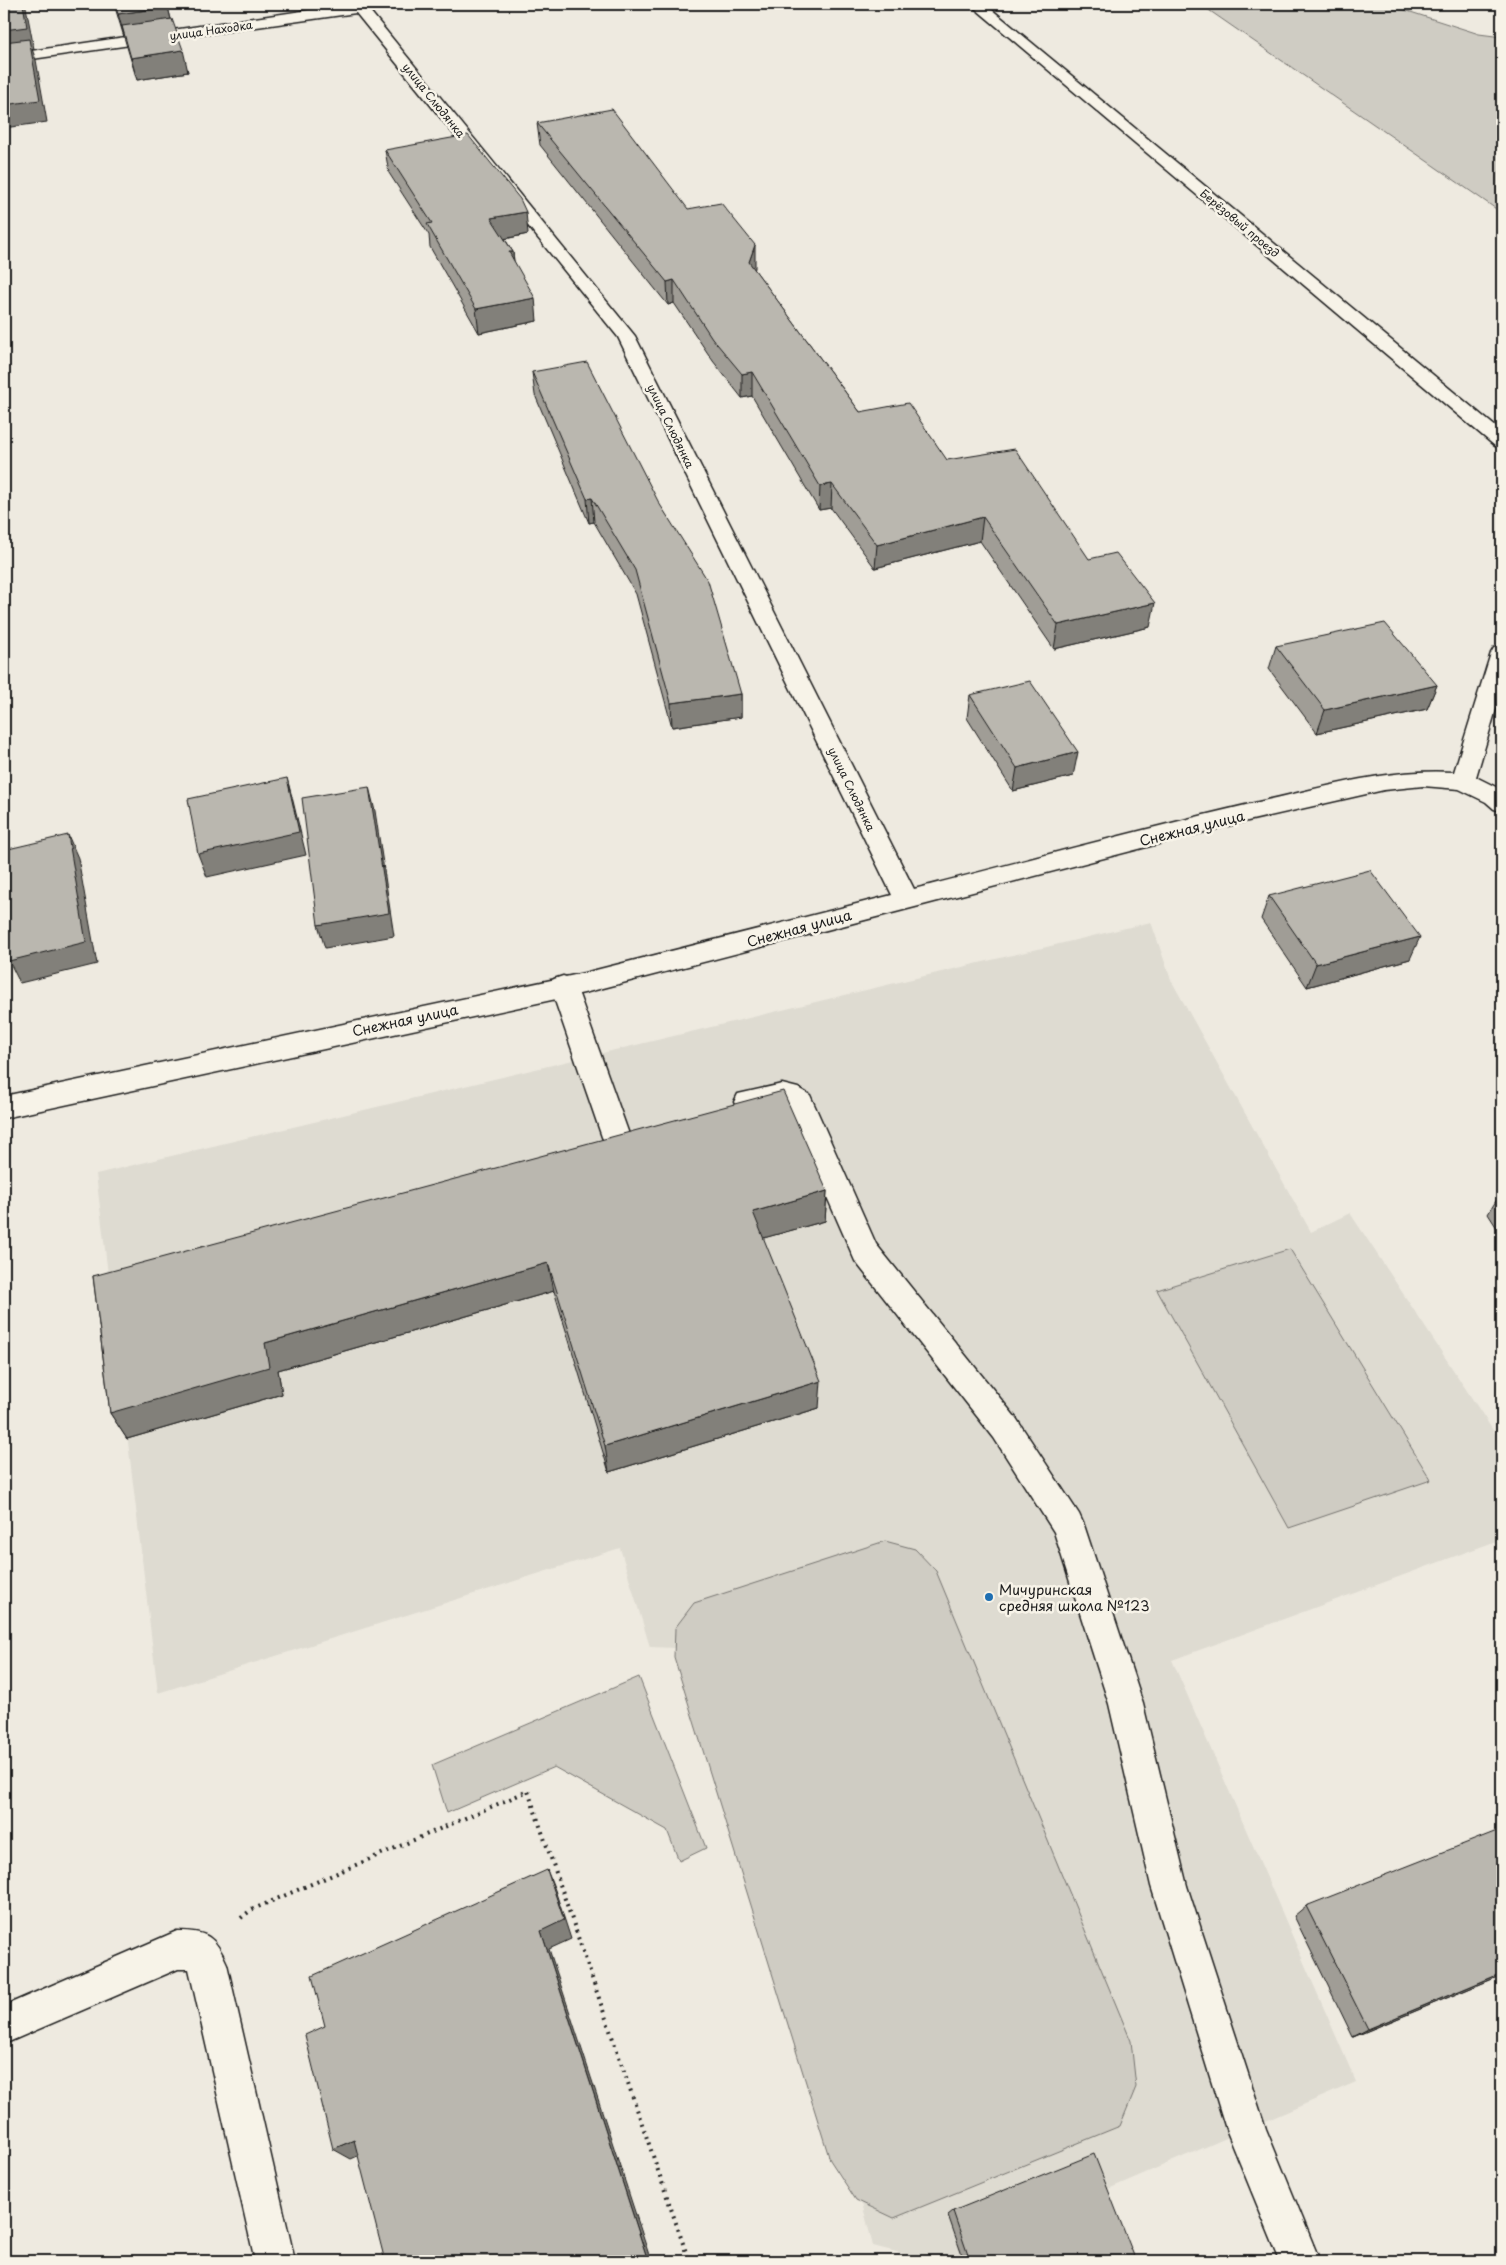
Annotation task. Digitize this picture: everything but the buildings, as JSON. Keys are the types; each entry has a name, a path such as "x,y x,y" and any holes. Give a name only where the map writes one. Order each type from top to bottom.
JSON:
{"street":[{"name":"Берёзовый проезд","path":"977,4 1502,442"},
{"name":"улица Находка","path":"4,59 358,6"},
{"name":"улица Слюдянка","path":"358,6 626,336 907,900"},
{"path":"1502,654 1463,781 1494,796 1502,803"},
{"name":"Снежная улица","path":"4,1107 563,986 594,981 1239,815 1384,782 1424,778 1463,781"},
{"path":"563,986 616,1138"},
{"path":"724,1109 780,1094 792,1095 800,1103 865,1252 1005,1428 1068,1525 1126,1704 1169,1886 1246,2129 1300,2261"},
{"path":"4,2025 177,1950 198,1950 208,1964 275,2261"}],"path":[{"path":"198,1950 251,1910 528,1791 689,2261"}],"shaded area":[{"path":"1200,4 1397,4 1392,6 1479,34 1502,37 1502,213"},
{"name":"Мичуринская средняя школа №123","path":"1151,922 1171,980 1311,1232 1350,1213 1502,1444 1502,1539 1172,1660 1356,2082 1099,2193 948,2215 964,2261 932,2261 873,2246 862,2203 856,2200 830,2160 674,1657 675,1648 650,1647 620,1548 158,1693 96,1174"},
{"path":"1290,1249 1431,1480 1289,1528 1157,1290"},
{"path":"885,1541 915,1549 936,1571 1131,2041 1136,2087 1120,2126 894,2218 856,2200 830,2160 674,1657 675,1628 694,1603"},
{"path":"639,1677 706,1848 679,1861 667,1830 554,1767 447,1813 432,1765"}],"place":[{"name":"Мичуринская средняя школа №123","path":"989,1597"}]}
